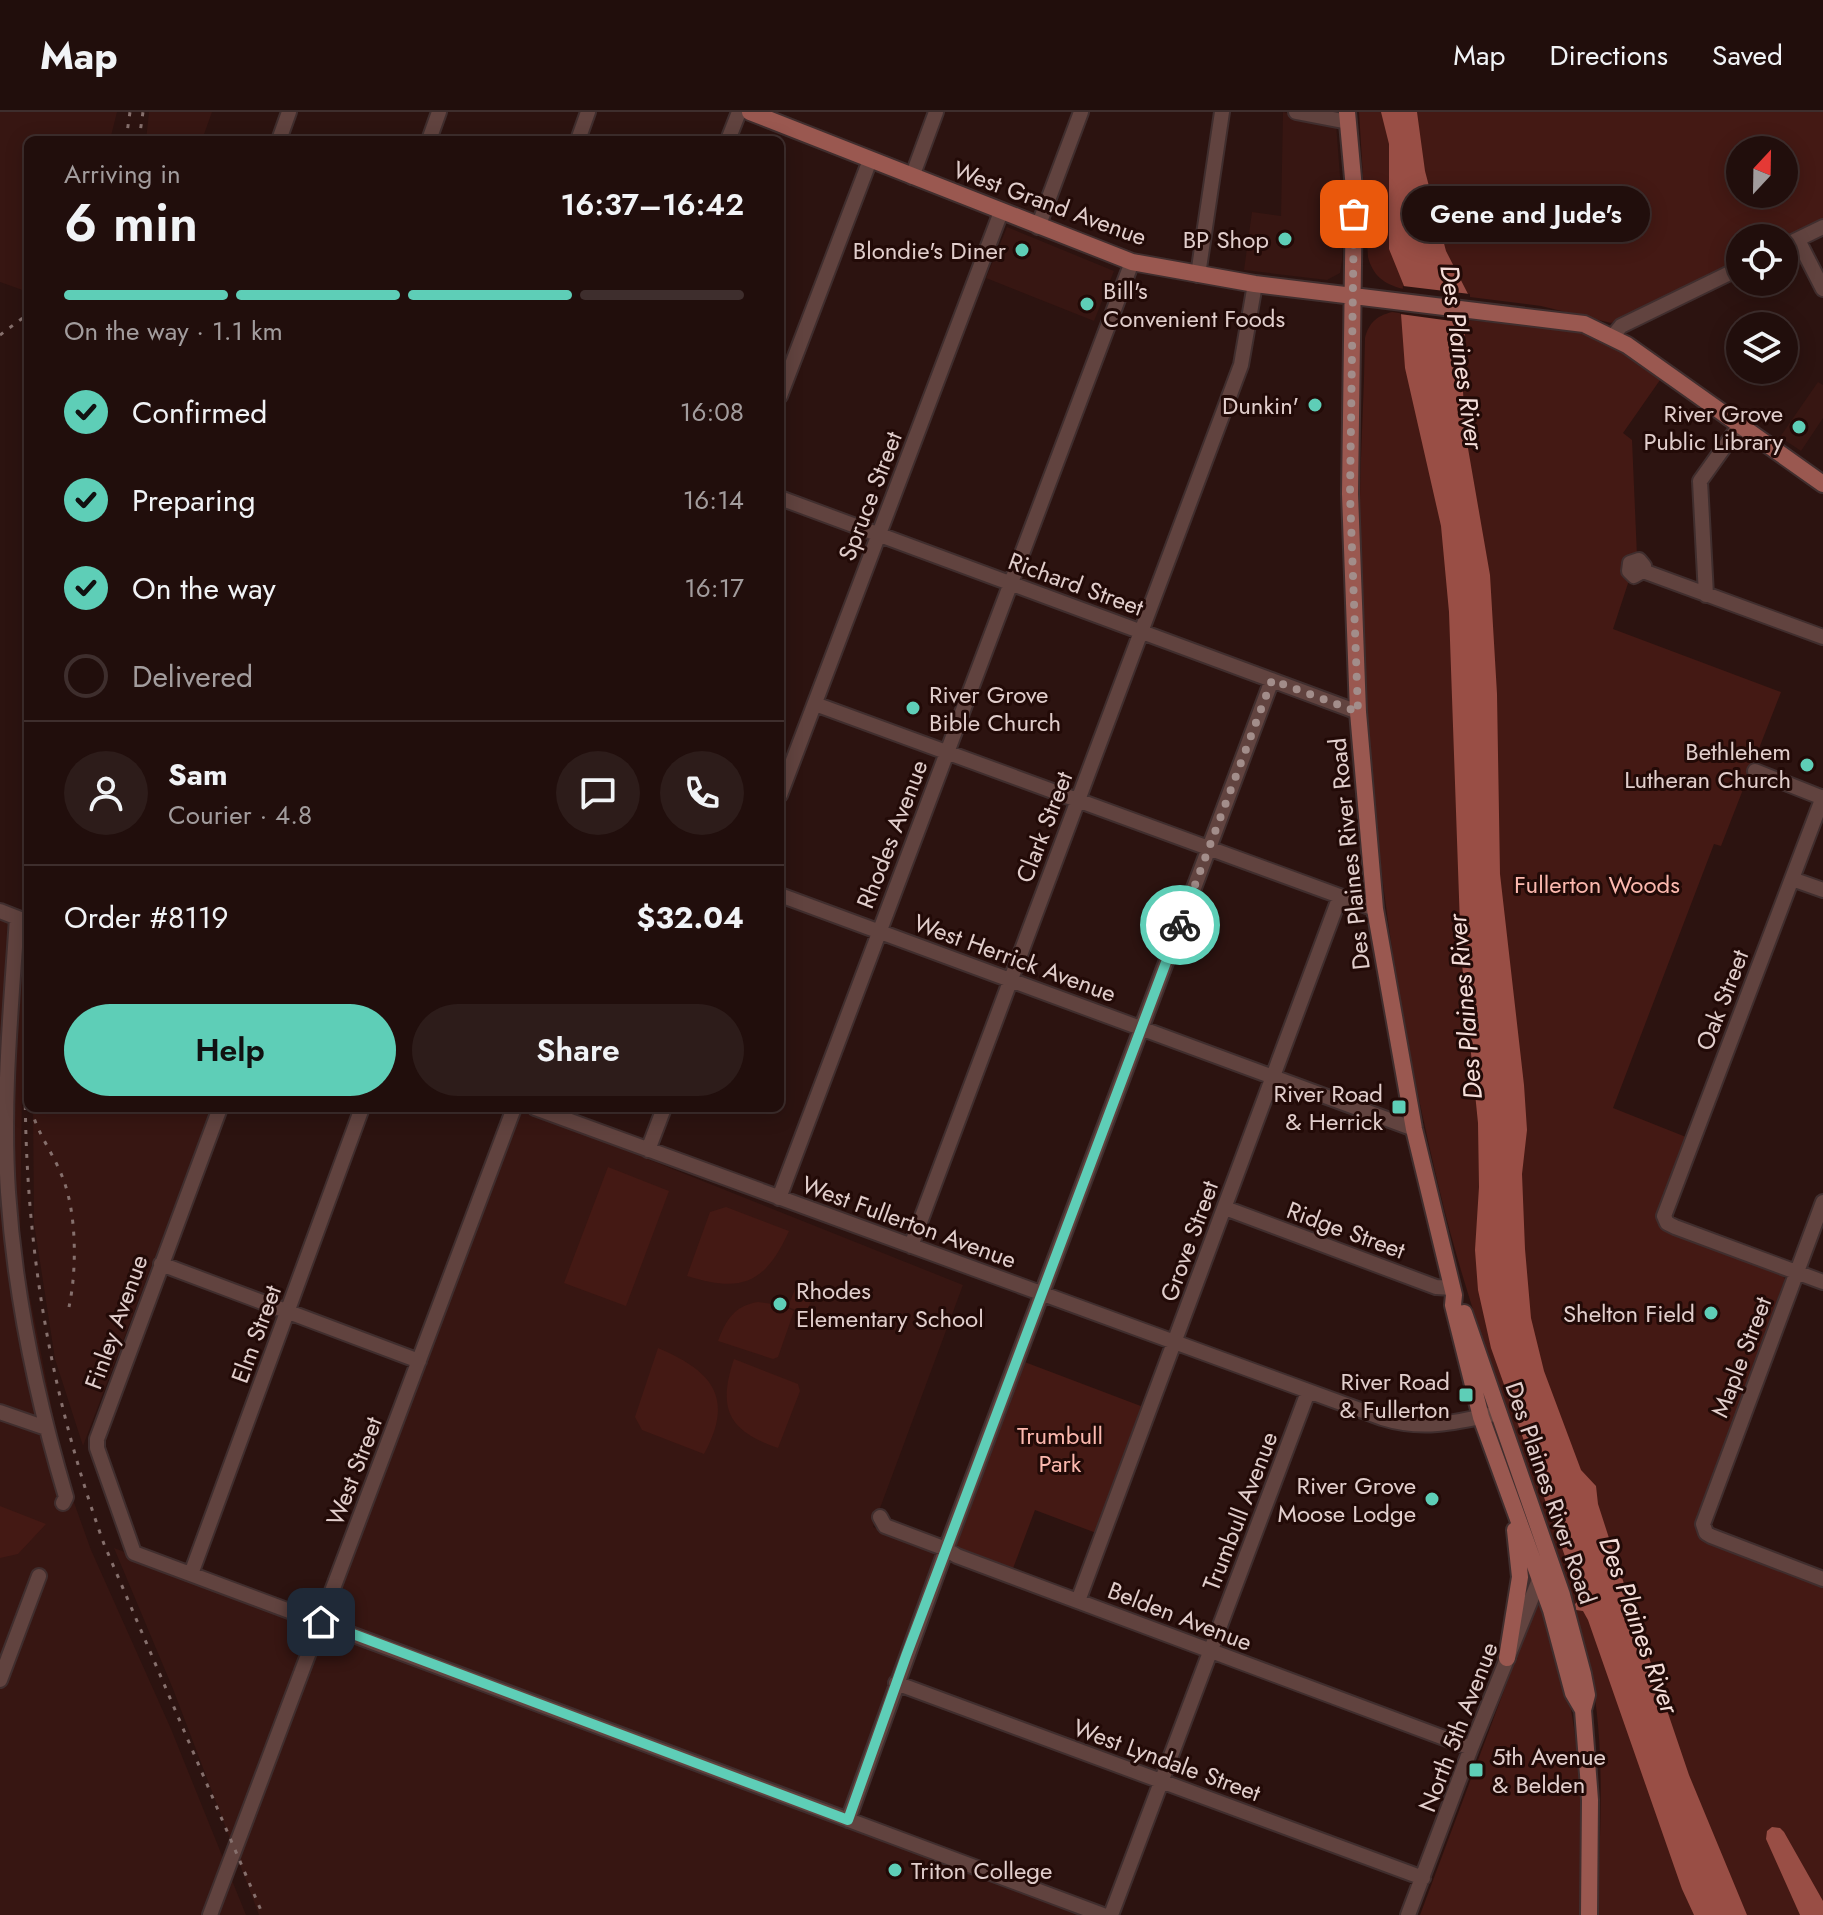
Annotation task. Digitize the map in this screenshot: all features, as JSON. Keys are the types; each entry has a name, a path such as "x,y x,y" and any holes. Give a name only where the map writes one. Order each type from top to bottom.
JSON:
{"main road":[{"name":"West Grand Avenue","path":"750,112 786,119 870,160 1132,262 1255,284 1584,324 1613,336 1823,484"},
{"name":"Des Plaines River Road","path":"1348,117 1354,189 1350,494 1358,712 1375,909 1414,1129 1454,1292 1461,1304 1549,1556 1577,1645 1587,1695 1583,1710 1590,1800 1589,1915"},
{"name":"Des Plaines River Road","path":"1454,1292 1453,1305 1481,1417 1540,1579 1560,1639 1573,1693 1583,1710"},
{"path":"1507,1658 1520,1577 1511,1501"}],"street":[{"path":"280,136 289,112"},
{"path":"430,136 439,112"},
{"path":"579,136 588,112"},
{"path":"730,136 739,112"},
{"path":"912,177 936,112"},
{"path":"1038,227 1081,112"},
{"path":"1198,275 1222,112"},
{"path":"1296,112 1348,117"},
{"path":"784,386 870,160"},
{"name":"Spruce Street","path":"784,785 1001,212"},
{"path":"1798,240 1823,227"},
{"path":"1798,253 1823,289"},
{"name":"Rhodes Avenue","path":"779,1198 1132,262"},
{"path":"1613,336 1621,326 1726,275"},
{"name":"Clark Street","path":"911,1246 1241,365 1255,284"},
{"path":"1706,595 1700,481 1740,425"},
{"name":"Richard Street","path":"784,499 1358,712"},
{"path":"1643,571 1823,637"},
{"path":"848,1820 896,1683 1272,680"},
{"path":"815,704 1375,909"},
{"path":"1755,771 1823,797"},
{"name":"Oak Street","path":"1797,1272 1675,1227 1664,1219 1823,797"},
{"path":"1792,879 1823,890"},
{"name":"West Herrick Avenue","path":"784,896 1414,1129"},
{"name":"Grove Street","path":"1078,1601 1340,896"},
{"path":"0,911 23,920 8,1057 7,1252 46,1428 66,1497 63,1503"},
{"name":"Finley Avenue","path":"191,1574 134,1553 96,1444 218,1112"},
{"name":"Elm Street","path":"191,1574 361,1112"},
{"name":"West Street","path":"210,1915 512,1112"},
{"name":"West Fullerton Avenue","path":"546,1112 1308,1392 1406,1425 1438,1426 1499,1413"},
{"path":"648,1150 662,1112"},
{"name":"Maple Street","path":"1823,1202 1704,1515 1704,1529 1711,1536 1823,1579"},
{"name":"Ridge Street","path":"1225,1208 1454,1292"},
{"path":"161,1264 419,1361"},
{"path":"1797,1272 1823,1282"},
{"name":"Trumbull Avenue","path":"1111,1915 1308,1392"},
{"path":"0,1412 46,1428"},
{"name":"Belden Avenue","path":"880,1517 885,1526 957,1556 1471,1748"},
{"name":"North 5th Avenue","path":"1408,1915 1471,1748 1549,1556"},
{"path":"191,1574 1103,1915"},
{"path":"0,1680 39,1576"},
{"name":"West Lyndale Street","path":"896,1683 1423,1878"}],"shaded area":[{"path":"0,112 117,112 111,136 24,136 24,291 0,282"},
{"path":"149,112 212,112 203,136 146,136"},
{"path":"1283,112 1336,123 1343,216 1342,261 1340,273 1327,280 1244,270 1252,212 1281,216"},
{"path":"1007,227 1114,271 1094,321 986,278"},
{"path":"1818,382 1823,385 1823,418 1801,451 1780,437"},
{"path":"0,902 24,911 20,1247 66,1480 91,1550 171,1729 246,1915 0,1915"},
{"path":"33,1112 210,1112 83,1446 55,1359 34,1223"},
{"path":"519,1112 530,1112 963,1285 873,1527 943,1553 844,1825 1084,1915 259,1915 173,1689 114,1548 326,1626"}],"green space":[{"path":"1359,112 1823,112 1823,219 1798,231 1798,224 1726,224 1726,267 1611,323 1541,306 1403,286 1403,289 1390,285 1373,269 1368,257"},
{"name":"Fullerton Woods","path":"1392,312 1466,323 1467,320 1577,331 1612,346 1660,380 1623,433 1632,440 1637,556 1613,629 1781,692 1721,846 1714,844 1613,1108 1686,1137 1658,1211 1660,1225 1780,1272 1785,1279 1695,1526 1703,1538 1713,1545 1823,1585 1823,1915 1597,1915 1600,1763 1591,1673 1575,1612 1486,1351 1449,1229 1406,1032 1382,874 1362,636 1360,502 1365,338 1374,321"},
{"path":"608,1167 669,1191 626,1306 564,1283"},
{"path":"726,1207 789,1231 780,1249 771,1263 750,1280 723,1284 687,1276 710,1212"},
{"path":"798,1281 816,1288 806,1314 788,1307"},
{"path":"758,1302 780,1305 794,1311 778,1357 773,1359 718,1341 732,1315"},
{"path":"658,1348 692,1366 713,1388 717,1417 704,1454 642,1430 635,1417"},
{"path":"734,1359 798,1384 800,1391 778,1448 748,1434 731,1416 727,1392"},
{"name":"Trumbull Park","path":"1022,1361 1146,1408 1099,1534 1035,1510 1012,1571 956,1549 955,1540"},
{"path":"0,1506 46,1524 18,1554 0,1558"},
{"path":"1539,1597 1563,1670 1575,1738 1581,1826 1580,1915 1420,1915"}],"water":[{"name":"Des Plaines River","path":"1381,112 1417,112 1425,171 1446,251 1468,294 1462,371 1465,431 1490,575 1497,694 1500,874 1524,1085 1527,1130 1522,1174 1531,1318 1544,1371 1581,1470 1596,1486 1598,1504 1689,1775 1747,1915 1694,1915 1682,1889 1588,1620 1583,1611 1576,1610 1578,1593 1491,1348 1478,1290 1475,1250 1479,1187 1478,1123 1461,954 1449,612 1441,526 1405,368 1401,314 1404,286 1389,249 1389,144"},
{"path":"1772,1827 1784,1832 1823,1901 1823,1915 1800,1915 1766,1839 1767,1831"}],"pier":[{"path":"1403,286 1470,294 1466,323 1400,314"}],"railway":[{"path":"127,136 130,112"},
{"path":"140,136 143,112"},
{"path":"0,335 24,317"},
{"path":"26,1112 37,1269 62,1406 81,1475 104,1544 263,1915"},
{"path":"32,1112 62,1176 71,1206 74,1259 69,1307"}],"way so far":[{"path":"1180,925 1272,680 1358,712 1350,494 1354,214"}],"place":[{"name":"Gene and Jude's","path":"1354,214"},
{"name":"BP Shop","path":"1285,239"},
{"name":"Blondie's Diner","path":"1022,250"},
{"name":"Bill's Convenient Foods","path":"1087,304"},
{"name":"Dunkin'","path":"1315,405"},
{"name":"River Grove Public Library","path":"1799,427"},
{"name":"River Grove Bible Church","path":"913,708"},
{"name":"Bethlehem Lutheran Church","path":"1807,765"},
{"name":"River Road & Herrick","path":"1399,1107"},
{"name":"Rhodes Elementary School","path":"780,1304"},
{"name":"Shelton Field","path":"1711,1313"},
{"name":"River Road & Fullerton","path":"1466,1395"},
{"name":"River Grove Moose Lodge","path":"1432,1499"},
{"name":"5th Avenue & Belden","path":"1476,1770"},
{"name":"Triton College","path":"895,1870"}],"route":[{"path":"321,1622 848,1820 906,1656 1180,925"}]}
